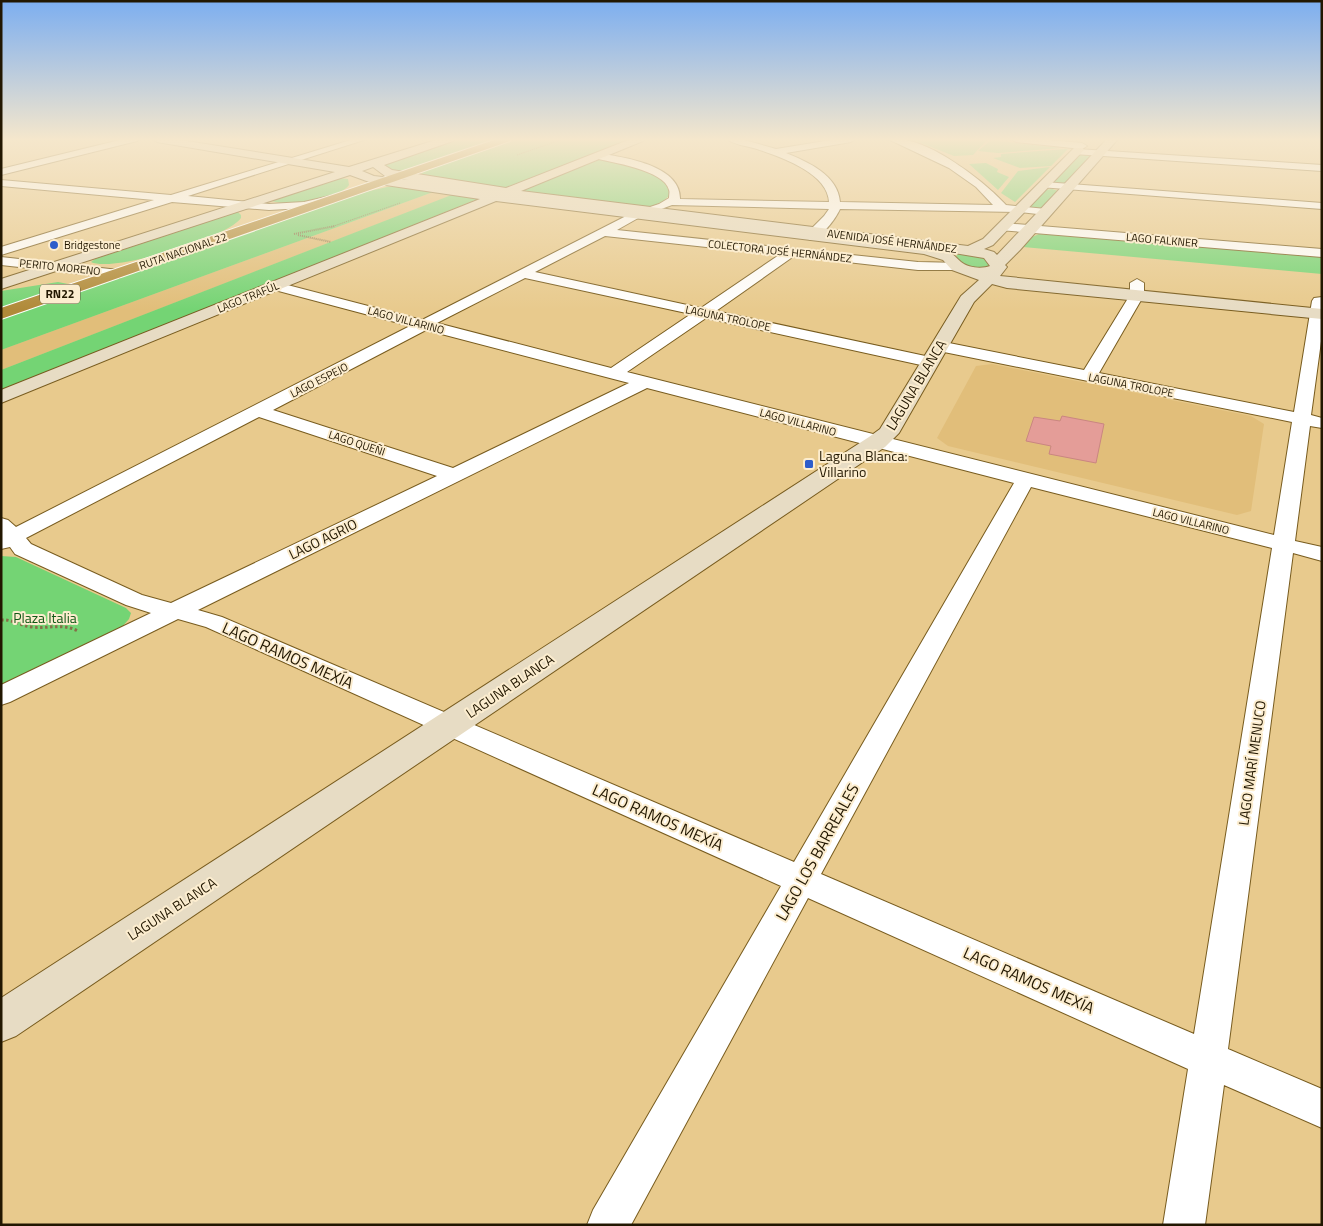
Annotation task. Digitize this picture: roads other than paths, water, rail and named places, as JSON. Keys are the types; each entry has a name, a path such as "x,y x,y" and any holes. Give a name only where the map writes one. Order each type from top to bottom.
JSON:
{"highway":[{"name":"RUTA NACIONAL 22","path":"1,314 339,196"}],"main road":[{"path":"1,284 275,196"},
{"name":"LAGO TRAFÚL","path":"1,397 497,196"},
{"name":"AVENIDA JOSÉ HERNÁNDEZ","path":"510,196 926,250 957,266 995,269"},
{"path":"968,250 986,244 1033,196"},
{"name":"LAGUNA BLANCA","path":"1,1022 877,442 896,420 966,299 977,292 995,269 1061,196"},
{"name":"AVENIDA JOSÉ HERNÁNDEZ","path":"812,234 968,250 987,254 995,269 1007,283 1137,289 1320,307"},
{"name":"AVENIDA JOSÉ HERNÁNDEZ","path":"957,266 952,252 968,250"},
{"path":"957,266 967,278 964,291 966,299"}],"street":[{"path":"151,196 244,205 293,206 339,196"},
{"path":"1,251 176,196"},
{"path":"671,202 676,196"},
{"path":"812,234 831,215 836,205 834,196"},
{"path":"991,196 1003,209"},
{"path":"1192,196 1322,206"},
{"path":"671,202 1003,209 1046,212"},
{"name":"LAGO ESPEJO","path":"5,535 259,411 642,213 671,202"},
{"path":"228,235 255,217 254,210 244,205"},
{"name":"LAGO FALKNER","path":"1003,227 1322,253"},
{"name":"COLECTORA JOSÉ HERNÁNDEZ","path":"604,232 918,266 957,266"},
{"path":"614,374 792,252"},
{"name":"PERITO MORENO","path":"1,261 119,274"},
{"name":"LAGUNA TROLOPE","path":"525,274 704,313 935,354 1089,376 1312,421"},
{"name":"LAGO VILLARINO","path":"276,286 877,442 1322,554"},
{"path":"1089,376 1137,289"},
{"name":"LAGO MARÍ MENUCO","path":"1184,1225 1284,544 1312,421 1320,307"},
{"name":"LAGO AGRIO","path":"1,696 645,382"},
{"name":"LAGO QUEÑI","path":"259,411 455,475"},
{"name":"LAGO LOS BARREALES","path":"608,1225 1026,479"},
{"name":"LAGO RAMOS MEXÍA","path":"5,535 23,549 141,604 214,622 1322,1109"}],"place":[{"name":"Bridgestone","path":"54,245"},
{"name":"Laguna Blanca: Villarino","path":"809,464"}],"park label":[{"name":"Plaza Italia","path":"45,618"}]}
